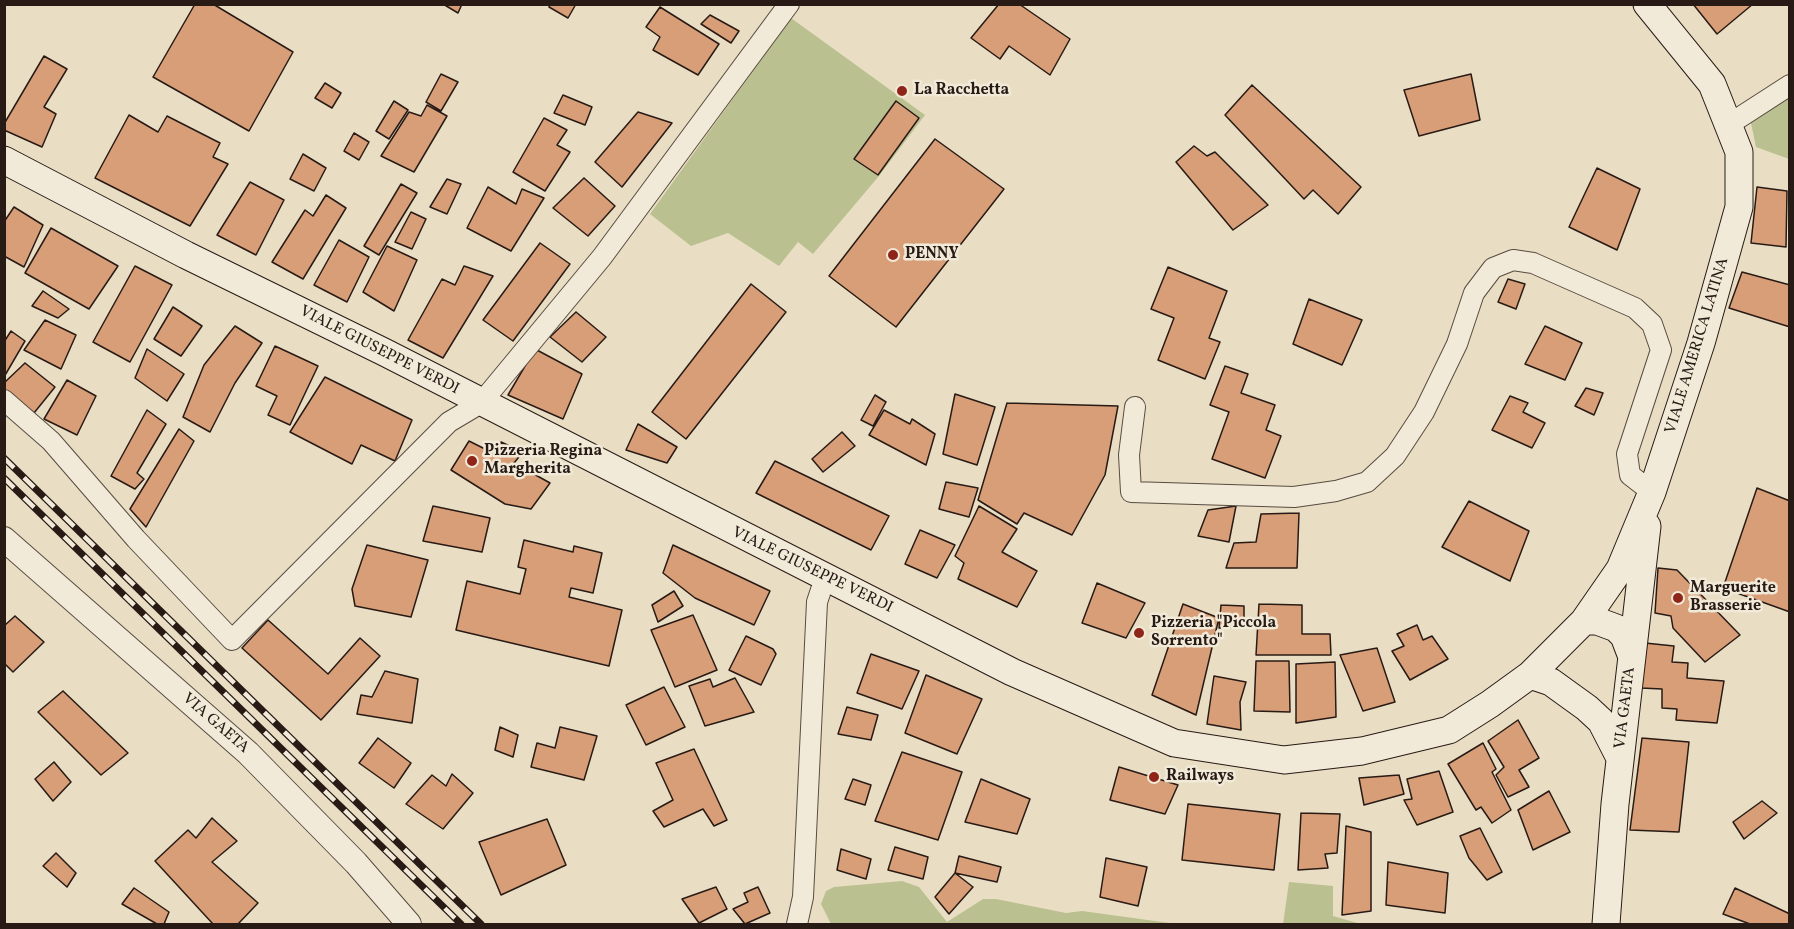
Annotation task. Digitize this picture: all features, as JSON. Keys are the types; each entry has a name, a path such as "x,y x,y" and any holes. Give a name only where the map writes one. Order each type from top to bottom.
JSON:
{"main road":[{"name":"VIALE AMERICA LATINA","path":"1530,675 1584,621 1620,569 1652,492 1701,343 1739,207 1739,152 1712,84 1647,4"},
{"name":"VIALE GIUSEPPE VERDI","path":"4,160 186,255 825,579 1012,672 1174,743 1284,760 1362,751 1449,730 1530,675"},
{"name":"VIA GAETA","path":"1606,924 1620,758 1652,492"},
{"path":"1584,621 1597,621 1617,628 1624,636 1632,657"},
{"path":"1530,675 1551,682 1587,708 1601,721 1620,758"}],"street":[{"path":"4,400 51,441 136,539 232,640 448,422 481,403 602,257 784,8"},
{"path":"1728,125 1790,85"},
{"path":"1135,407 1129,454 1131,492 1294,497 1367,482 1395,456 1424,412 1457,344 1474,293 1493,268 1513,260 1533,262 1635,308 1652,324 1661,350 1627,454 1630,475 1652,492"},
{"name":"VIA GAETA","path":"4,539 248,753 356,863 409,924"},
{"path":"797,924 803,897 817,602 825,579"},
{"path":"803,897 814,924"}],"green space":[{"path":"791,18 925,115 879,176 813,254 798,242 779,266 728,233 691,246 650,214"},
{"path":"1789,98 1789,159 1756,147 1751,123"},
{"path":"902,881 919,887 947,922 983,899 996,899 1066,913 1082,911 1177,924 831,924 821,904 826,891 834,887"},
{"path":"1289,882 1333,886 1333,916 1361,924 1283,924"}],"building":[{"path":"195,4 213,4 293,52 249,131 153,77"},
{"path":"443,4 462,4 458,13"},
{"path":"550,4 576,4 568,18 549,7"},
{"path":"999,4 1019,4 1070,39 1050,75 1009,46 1000,59 971,38"},
{"path":"1693,4 1753,4 1717,34"},
{"path":"660,7 719,44 698,75 653,50 660,37 646,27"},
{"path":"710,15 739,31 731,43 701,24"},
{"path":"44,56 67,69 44,107 56,114 42,147 4,130 4,124"},
{"path":"441,74 458,82 441,111 426,102"},
{"path":"1471,74 1480,120 1419,136 1404,90"},
{"path":"325,83 341,93 332,108 315,98"},
{"path":"1252,85 1361,187 1338,214 1313,190 1304,199 1225,115"},
{"path":"563,95 592,107 585,125 554,113"},
{"path":"394,101 408,110 389,139 376,131"},
{"path":"896,101 919,118 878,175 854,159"},
{"path":"427,105 447,116 414,172 381,156 409,112 421,116"},
{"path":"638,112 672,123 622,187 595,162"},
{"path":"129,115 158,132 167,116 220,143 213,157 228,164 190,226 95,178"},
{"path":"544,118 567,130 557,145 570,152 545,191 513,172"},
{"path":"354,133 369,142 359,160 344,151"},
{"path":"935,139 1004,189 896,327 829,276"},
{"path":"1194,146 1207,156 1215,152 1268,205 1233,230 1176,162"},
{"path":"303,154 326,168 314,191 290,179"},
{"path":"1597,168 1640,189 1617,250 1569,227"},
{"path":"584,178 615,206 588,236 553,208"},
{"path":"447,179 461,184 447,214 430,207"},
{"path":"250,182 284,200 256,255 217,235"},
{"path":"401,184 417,193 379,255 364,246"},
{"path":"488,187 516,204 522,189 544,198 511,251 467,228"},
{"path":"1757,187 1787,191 1786,247 1751,243"},
{"path":"326,195 346,208 303,279 272,262 305,210 313,216"},
{"path":"14,207 43,225 24,267 4,256 4,222"},
{"path":"411,212 426,219 412,249 395,242"},
{"path":"51,228 118,266 89,309 25,273"},
{"path":"339,240 369,257 347,302 314,285"},
{"path":"540,243 570,264 513,341 483,320"},
{"path":"387,246 417,260 394,311 363,292"},
{"path":"135,266 172,285 130,362 93,342"},
{"path":"464,266 493,276 443,358 408,340 442,279 455,285"},
{"path":"1168,267 1227,291 1209,338 1220,342 1205,379 1158,360 1174,318 1151,309"},
{"path":"1742,272 1790,285 1790,327 1729,308"},
{"path":"1508,279 1525,284 1516,309 1498,302"},
{"path":"751,284 786,312 686,439 652,412"},
{"path":"43,291 69,309 58,318 32,306"},
{"path":"1309,299 1362,320 1342,365 1293,344"},
{"path":"173,307 202,326 181,356 154,339"},
{"path":"576,312 606,337 582,362 550,337"},
{"path":"45,320 76,335 61,369 24,350"},
{"path":"235,326 262,343 235,383 210,432 183,417 204,365"},
{"path":"1545,326 1582,343 1565,380 1525,364"},
{"path":"11,331 25,341 4,377 4,342"},
{"path":"275,346 318,366 290,425 268,415 277,396 256,386"},
{"path":"147,349 184,374 167,401 135,378"},
{"path":"535,349 582,374 563,419 508,395"},
{"path":"25,363 55,387 34,413 4,389 4,383"},
{"path":"1225,366 1248,374 1241,393 1275,405 1266,430 1281,436 1265,478 1212,459 1229,412 1210,405"},
{"path":"325,377 412,420 395,461 361,445 352,464 290,432"},
{"path":"67,380 96,396 77,435 44,419"},
{"path":"1586,388 1603,393 1594,415 1575,406"},
{"path":"955,394 995,407 977,465 943,454"},
{"path":"875,395 886,402 873,426 861,420"},
{"path":"1510,396 1528,403 1523,412 1545,423 1532,448 1492,430"},
{"path":"1007,403 1118,406 1105,475 1072,535 1024,513 1017,524 978,500"},
{"path":"147,410 166,424 137,473 144,479 135,489 111,476"},
{"path":"884,410 910,424 912,419 935,434 926,465 869,435"},
{"path":"638,424 677,447 667,463 626,450"},
{"path":"179,429 194,441 146,527 130,509"},
{"path":"842,432 855,446 823,472 812,459"},
{"path":"469,441 495,454 501,442 523,452 514,463 550,483 531,509 505,504 451,470"},
{"path":"775,461 889,516 871,550 756,493"},
{"path":"946,482 978,488 969,517 939,509"},
{"path":"1757,488 1790,501 1790,612 1723,588"},
{"path":"1469,501 1529,531 1510,581 1442,547"},
{"path":"433,506 490,518 482,552 423,541"},
{"path":"979,506 1017,529 1002,552 1037,571 1017,607 958,579 964,563 955,556"},
{"path":"1236,506 1229,542 1198,536 1208,510"},
{"path":"1299,513 1297,568 1226,568 1234,543 1256,542 1261,514"},
{"path":"920,530 955,545 937,578 905,564"},
{"path":"524,540 573,552 574,546 602,553 593,593 571,588 569,597 622,610 609,666 456,630 467,581 520,594 526,569 518,567"},
{"path":"367,545 428,560 411,617 355,606 352,589"},
{"path":"673,545 770,591 754,625 695,598 663,573"},
{"path":"1658,568 1677,570 1740,635 1705,662 1673,628 1671,616 1655,613"},
{"path":"1097,583 1145,603 1126,638 1082,623"},
{"path":"674,591 683,606 658,622 652,605"},
{"path":"1183,604 1219,618 1196,715 1152,695"},
{"path":"1259,604 1302,605 1302,634 1330,634 1331,655 1256,655"},
{"path":"1221,605 1244,606 1244,627 1219,628"},
{"path":"693,615 717,670 675,687 651,630"},
{"path":"15,616 44,642 13,672 4,663 4,626"},
{"path":"268,620 328,674 360,638 380,656 321,720 242,648"},
{"path":"1417,625 1423,640 1432,636 1448,659 1410,680 1392,651 1404,646 1397,634"},
{"path":"746,636 773,649 776,654 761,685 729,670"},
{"path":"1645,643 1674,646 1672,662 1688,663 1687,678 1724,681 1717,723 1676,720 1677,709 1662,708 1662,689 1641,688"},
{"path":"1377,648 1395,702 1363,711 1340,655"},
{"path":"871,654 919,671 902,709 857,693"},
{"path":"1256,661 1289,661 1290,712 1254,711"},
{"path":"1335,662 1336,717 1296,723 1296,664"},
{"path":"385,671 418,679 412,723 357,714 361,695 372,697"},
{"path":"926,675 982,699 957,754 905,733"},
{"path":"1214,676 1246,682 1240,702 1241,730 1207,724"},
{"path":"735,678 754,712 705,726 689,686 710,679 713,687"},
{"path":"664,687 685,727 646,745 626,705"},
{"path":"63,691 128,753 101,775 38,712"},
{"path":"847,707 878,715 871,740 838,734"},
{"path":"1518,720 1539,758 1519,770 1529,787 1508,797 1496,775 1504,767 1488,741"},
{"path":"500,727 518,735 513,757 495,750"},
{"path":"560,727 597,736 584,780 531,767 537,743 555,748"},
{"path":"378,738 411,763 394,788 359,763"},
{"path":"1642,738 1689,742 1679,832 1630,830"},
{"path":"1483,743 1496,769 1492,772 1511,810 1492,823 1481,807 1476,810 1448,764"},
{"path":"694,749 727,820 714,826 703,809 664,827 653,811 673,800 656,763"},
{"path":"902,752 962,772 938,840 875,821"},
{"path":"54,762 71,782 53,801 35,779"},
{"path":"1119,767 1178,785 1165,814 1110,800"},
{"path":"1439,771 1453,812 1417,825 1404,800 1412,799 1407,779"},
{"path":"452,774 473,793 443,829 406,804 432,775 446,786"},
{"path":"1399,775 1404,794 1364,805 1359,778"},
{"path":"853,779 871,785 865,805 845,799"},
{"path":"981,779 1030,799 1017,834 965,822"},
{"path":"1549,791 1570,832 1533,850 1518,810"},
{"path":"1762,801 1777,813 1744,839 1733,822"},
{"path":"1188,804 1280,814 1274,870 1182,860"},
{"path":"1301,813 1340,814 1337,853 1325,854 1328,868 1298,870"},
{"path":"212,818 237,841 212,862 258,903 238,924 213,924 155,861 188,830 196,838"},
{"path":"547,819 566,865 501,895 479,842"},
{"path":"1346,826 1371,832 1371,911 1342,915"},
{"path":"1480,828 1502,872 1487,880 1469,858 1460,836"},
{"path":"895,847 928,857 923,879 888,870"},
{"path":"841,849 871,859 866,879 837,870"},
{"path":"56,853 76,873 67,887 43,866"},
{"path":"959,856 1001,867 997,882 955,873"},
{"path":"1106,858 1147,867 1138,906 1100,897"},
{"path":"1388,862 1448,873 1445,913 1386,905"},
{"path":"955,873 973,887 949,914 935,897"},
{"path":"716,887 727,909 699,923 682,899"},
{"path":"758,887 770,913 745,924 733,909 748,902 744,893"},
{"path":"134,888 169,912 164,924 157,924 122,904"},
{"path":"1735,888 1790,914 1790,924 1750,924 1723,914"}],"railway":[{"path":"4,458 481,924"},
{"path":"4,478 461,924"}],"place":[{"name":"La Racchetta","path":"902,91"},
{"name":"PENNY","path":"893,255"},
{"name":"Pizzeria Regina Margherita","path":"472,461"},
{"name":"Marguerite Brasserie","path":"1678,598"},
{"name":"Pizzeria \"Piccola Sorrento\"","path":"1139,633"},
{"name":"Railways","path":"1154,777"}]}
